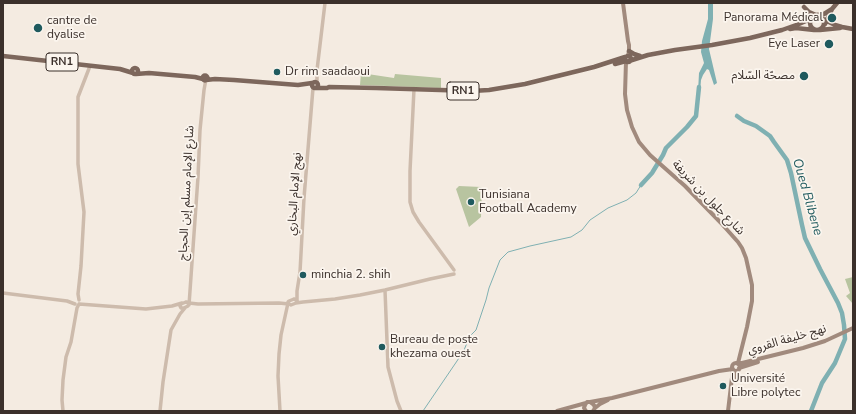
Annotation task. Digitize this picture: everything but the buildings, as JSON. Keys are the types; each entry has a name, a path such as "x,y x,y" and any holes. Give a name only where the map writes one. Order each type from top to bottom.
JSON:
{"main road":[{"path":"624,3 628,41 628,58"},
{"path":"803,5 811,21 812,28 817,30 822,29 824,22 837,3"},
{"path":"803,5 809,12 816,15 824,14 832,9"},
{"name":"RN1","path":"628,58 740,40 782,30 811,21 818,16 824,22 842,28"},
{"name":"RN1","path":"782,30 796,28 817,30 842,28 853,29"},
{"path":"628,41 628,58"},
{"name":"RN1","path":"3,56 215,79 329,87 472,91 489,90 525,84 628,58 648,55"},
{"name":"شارع جلول بن شريفة","path":"628,58 625,94 627,110 639,142 660,164 686,186 735,238 743,251 748,265 751,278 751,306 736,366"},
{"path":"841,335 853,329"},
{"name":"نهج خليفة القروي","path":"736,366 745,362 803,348 841,335"},
{"name":"نهج خليفة القروي","path":"736,366 755,363 826,344 841,335"},
{"name":"شارع جلول بن شريفة","path":"736,366 741,350"},
{"path":"740,357 745,362"},
{"path":"719,371 725,371 736,366"},
{"path":"557,411 736,366"},
{"path":"729,411 732,378 736,366"},
{"path":"729,411 736,366"},
{"path":"725,371 732,378"},
{"path":"594,410 600,404 612,398"},
{"path":"588,403 594,405 594,410"},
{"path":"570,408 580,408 585,410 584,406 588,403"}],"street":[{"name":"نهج الإمام البخاري","path":"292,302 297,291 300,272 304,198 313,97 325,3"},
{"path":"63,411 63,380 77,303 84,212 78,167 78,103 79,94 89,65"},
{"name":"شارع اﻹمام مسلم إبن الحجاج","path":"160,411 171,330 190,297 200,130 205,78"},
{"path":"3,294 117,308 146,309 198,304 303,302 334,299 385,290 444,275 453,271 451,265 419,222 413,212 410,202 414,89"},
{"path":"385,290 388,367 401,411"},
{"path":"280,411 278,366 281,335 292,302"}],"green space":[{"path":"361,73 394,78 395,74 441,78 441,88 360,85"},
{"name":"Tunisiana Football Academy","path":"459,186 482,188 481,217 469,227 456,189"},
{"path":"853,277 853,304 846,296 850,293 845,279"}],"water":[{"path":"708,3 713,3 713,19 709,49 717,83 714,85 709,70 707,69 701,80 700,92 698,92 699,73 704,63 701,52 702,41 708,19"}],"waterway":[{"path":"641,185 652,173 666,148 696,116 699,87"},
{"name":"Oued Blibene","path":"737,116 756,126 770,136 787,160 805,238 842,313 845,339 835,363 822,383 811,411"},
{"path":"423,411 464,350 470,336 476,330 489,288 500,260 508,252 571,237 582,230 590,220 608,208 627,200 636,193 641,185"}],"place":[{"name":"Panorama Médical","path":"832,18"},
{"name":"cantre de dyalise","path":"38,28"},
{"name":"Eye Laser","path":"829,44"},
{"name":"Dr rim saadaoui","path":"277,72"},
{"name":"مصحّة السّلام","path":"804,76"},
{"name":"Tunisiana Football Academy","path":"471,202"},
{"name":"minchia 2. shih","path":"303,275"},
{"name":"Bureau de poste khezama ouest","path":"382,347"},
{"name":"Université Libre polytec","path":"723,386"}]}
